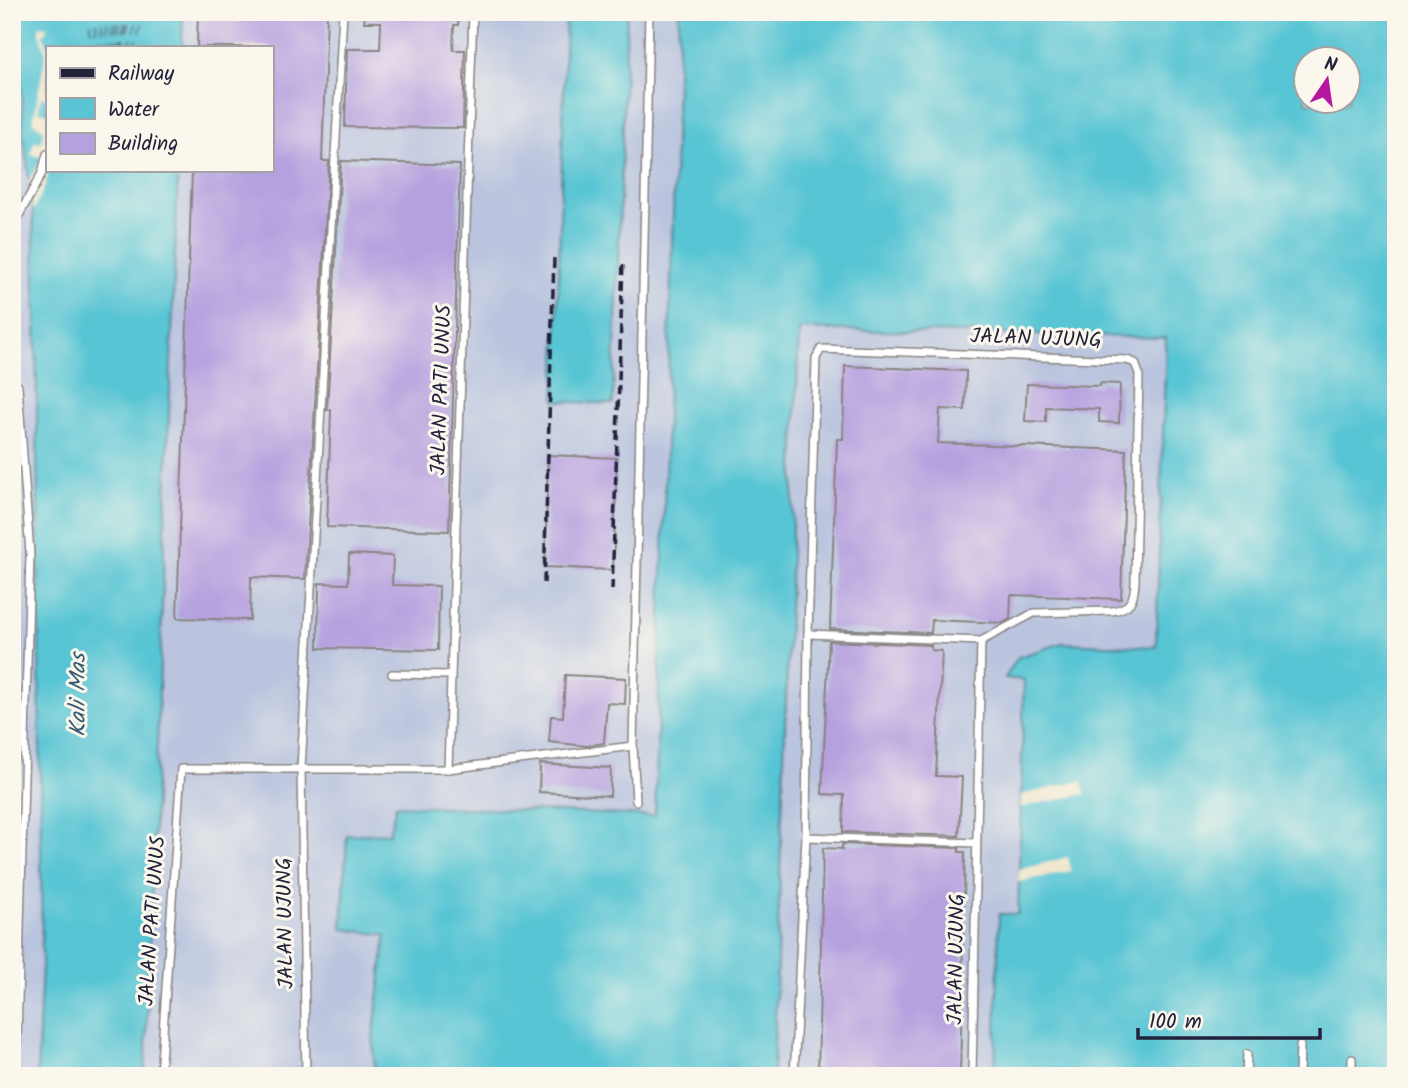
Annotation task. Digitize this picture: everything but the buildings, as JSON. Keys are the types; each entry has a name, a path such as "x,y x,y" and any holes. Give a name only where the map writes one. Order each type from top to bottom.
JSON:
{"lane":[{"name":"JALAN UJUNG","path":"306,1076 301,769 343,12"},
{"name":"JALAN PATI UNUS","path":"448,769 472,12"},
{"path":"636,801 633,746 649,12"},
{"path":"12,228 42,173 46,158"},
{"name":"JALAN UJUNG","path":"794,1076 806,837 808,634 816,358 821,349 1127,360 1135,363 1139,374 1136,568 1134,596 1129,606 1123,610 1112,611 1034,613 981,641 972,1076"},
{"path":"12,380 18,386 30,554 16,1076"},
{"path":"808,634 981,641"},
{"path":"392,674 450,675"},
{"path":"301,769 448,769 633,746"},
{"name":"JALAN PATI UNUS","path":"160,1076 181,769 301,769"},
{"path":"12,817 23,817"},
{"path":"806,837 977,842"},
{"path":"1298,1076 1300,1046"},
{"path":"1245,1076 1247,1054"},
{"path":"1352,1059 1352,1076"}],"shaded area":[{"path":"12,12 19,12 23,132 33,211 36,319 42,963 37,1076 12,1076"},
{"path":"183,12 679,12 655,816 396,805 389,833 347,835 342,929 386,934 373,1039 375,1076 145,1076 178,172 273,172 273,46 182,46"},
{"path":"799,329 1166,338 1156,648 1062,643 1006,678 1024,680 1018,914 999,914 995,1076 773,1076"}],"water":[{"name":"Kali Mas","path":"19,12 183,12 182,46 46,46 46,172 178,172 145,1076 37,1076 42,963 36,319 33,211 23,132"},
{"path":"566,12 627,12 613,404 555,401"},
{"path":"679,12 1396,12 1396,1076 995,1076 999,914 1018,914 1024,680 1005,678 1018,657 1062,643 1156,647 1166,338 799,329 773,1076 375,1076 373,1039 386,935 342,929 347,835 389,833 396,805 655,816"}],"pier":[{"path":"40,26 47,27 45,33 42,33 48,46 46,53 39,32"},
{"path":"46,53 46,98 41,97 38,111 46,113 46,172 48,172 33,211 29,180 43,158 31,154 34,142 41,143 44,130 33,122"},
{"path":"1082,781 1085,794 1021,807 1021,795"},
{"path":"1068,857 1071,871 1018,882 1019,870"}],"ferry route":[{"path":"91,12 91,46"},
{"path":"95,46 97,12"},
{"path":"100,46 103,12"},
{"path":"104,46 109,12"},
{"path":"109,46 115,12"},
{"path":"112,46 119,12"},
{"path":"115,46 122,12"},
{"path":"119,46 127,12"},
{"path":"121,46 130,12"},
{"path":"122,46 133,12"},
{"path":"129,46 140,12"},
{"path":"134,46 147,12"}],"railway":[{"path":"544,583 554,258"},
{"path":"612,590 623,261"}]}
